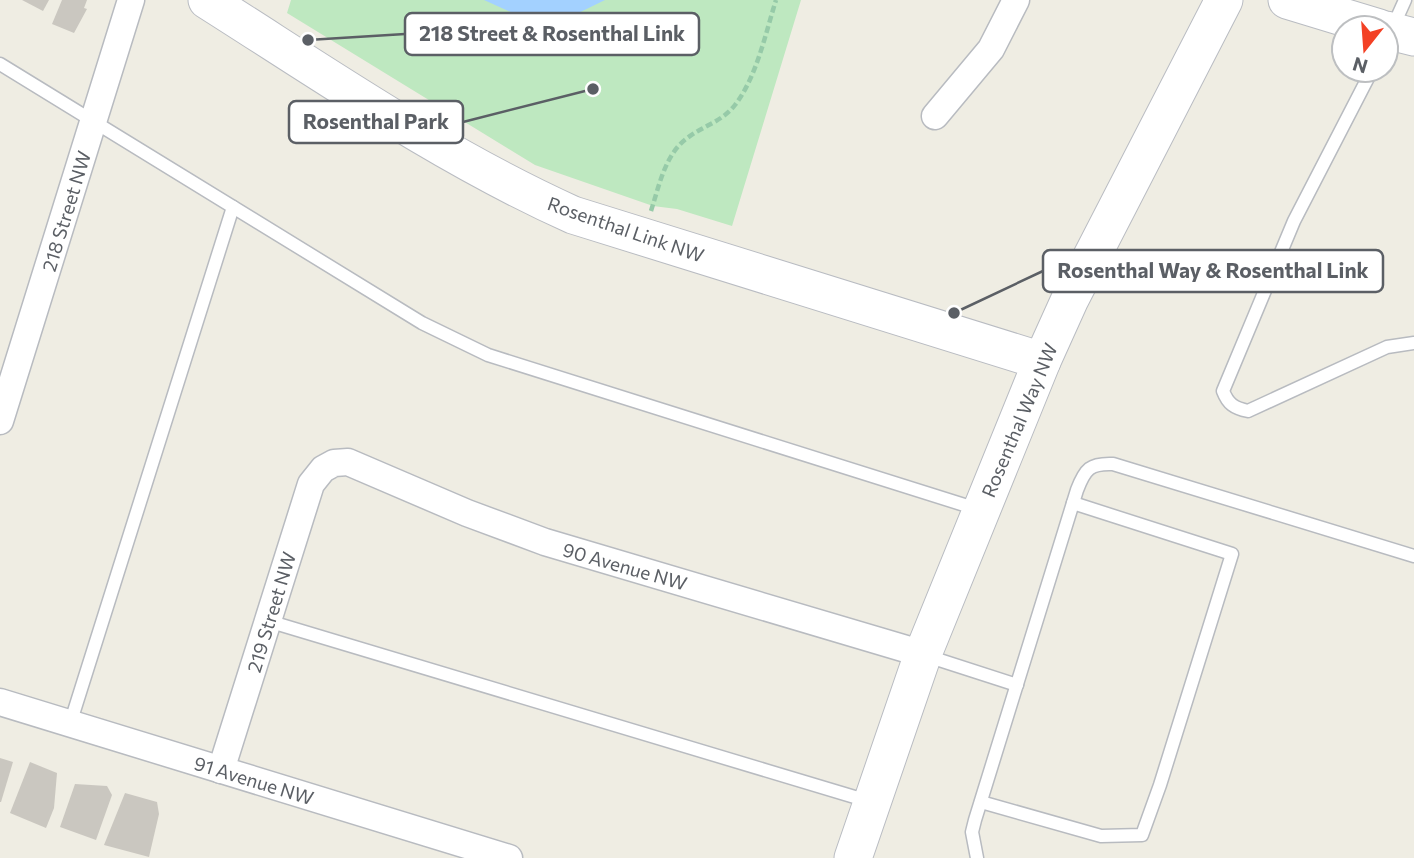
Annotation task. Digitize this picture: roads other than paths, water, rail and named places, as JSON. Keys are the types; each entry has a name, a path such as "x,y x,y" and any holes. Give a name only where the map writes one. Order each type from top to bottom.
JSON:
{"street":[{"name":"218 Street NW","path":"0,421 131,0"},
{"name":"Rosenthal Link NW","path":"207,0 446,150 490,175 573,215 1042,361"},
{"path":"935,116 991,49 1016,0"},
{"name":"Rosenthal Way NW","path":"853,858 923,654 1042,361 1070,299 1224,0"},
{"path":"1287,0 1340,14"},
{"name":"90 Avenue NW","path":"334,463 348,462 361,466 378,476 467,513 545,542 923,654"},
{"name":"219 Street NW","path":"221,770 311,484 323,469 334,463"},
{"name":"91 Avenue NW","path":"0,702 509,858"}],"lane":[{"path":"0,64 422,323 488,355 981,510"},
{"path":"1365,84 1294,221 1223,391 1228,402 1237,409 1248,411 1387,347 1414,343"},
{"path":"71,724 233,207"},
{"path":"977,858 972,832 1073,503 1087,469 1099,463 1113,464 1414,556"},
{"path":"981,802 1101,836 1142,835 1232,554 1073,503"},
{"path":"268,621 871,802"},
{"path":"923,654 1017,685"}],"water":[{"path":"484,0 605,0 564,20 535,23"}],"place":[{"name":"218 Street & Rosenthal Link","path":"308,40"},
{"name":"Rosenthal Park","path":"593,89"},
{"name":"Rosenthal Way & Rosenthal Link","path":"954,313"}]}
